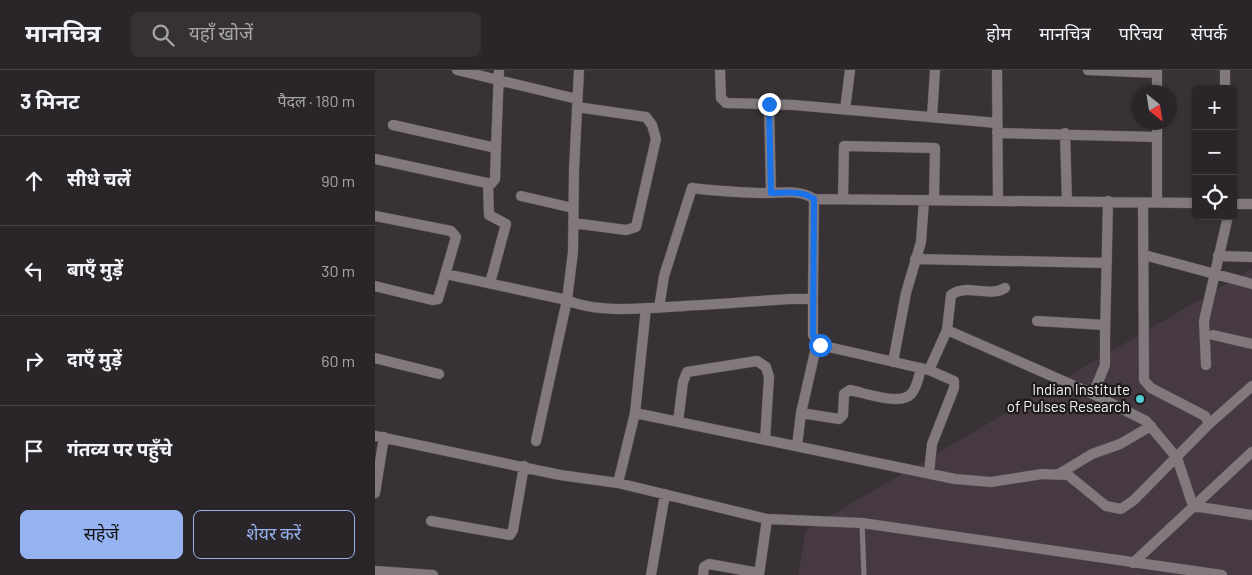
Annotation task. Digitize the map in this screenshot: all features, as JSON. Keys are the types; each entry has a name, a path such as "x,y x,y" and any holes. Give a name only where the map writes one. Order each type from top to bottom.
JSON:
{"street":[{"path":"457,70 498,74 577,103 646,118 653,124 656,140 636,227 626,230 573,223"},
{"path":"536,441 567,300 573,252 579,70"},
{"path":"720,70 721,98 726,103 769,104 932,117 997,128 1157,137"},
{"path":"845,110 850,70"},
{"path":"932,117 935,70"},
{"path":"997,70 998,201"},
{"path":"1088,70 1157,72 1157,85"},
{"path":"1225,70 1225,85"},
{"path":"375,159 488,184 493,183 495,179 498,74"},
{"path":"769,104 771,193"},
{"path":"393,125 496,148"},
{"path":"1157,130 1157,203"},
{"path":"1065,133 1067,201"},
{"path":"843,199 843,146 935,148 929,200 921,242 906,293 893,362"},
{"path":"488,184 489,215 506,224 490,283"},
{"path":"659,308 665,276 692,188 796,193 809,195 814,199 1192,203"},
{"path":"521,196 573,208"},
{"path":"814,199 813,335 817,343 823,346 925,369 950,378 955,384 932,444 929,473"},
{"path":"1093,394 1105,365 1108,201"},
{"path":"1143,203 1143,376 1145,383 1205,416 1209,424"},
{"path":"1237,204 1252,204"},
{"path":"375,216 454,232 456,237 437,300 375,286"},
{"path":"1206,365 1204,321 1213,273 1227,220"},
{"path":"1144,255 1252,284"},
{"path":"1218,256 1252,257"},
{"path":"915,260 1107,263"},
{"path":"446,274 567,300 576,304 627,309 813,299"},
{"path":"801,413 839,419 843,414 845,394 850,390 904,399 914,390 947,330 950,316 949,298 954,292 963,290 996,291 1005,288"},
{"path":"617,483 635,413 646,308"},
{"path":"1037,322 1105,325"},
{"path":"947,330 1093,394 1151,426 1177,458 1193,506"},
{"path":"1213,335 1252,344"},
{"path":"797,446 801,413 817,343"},
{"path":"375,358 439,374"},
{"path":"678,422 687,372 757,361 766,367 769,377 765,440"},
{"path":"635,413 955,479 991,482 1043,474 1059,474 1074,479 1106,506 1121,509 1134,500 1209,424 1252,386"},
{"path":"1059,474 1092,454 1121,444 1151,426"},
{"path":"375,492 379,437 560,475 617,483 767,519 862,523 1222,575"},
{"path":"1133,563 1252,452"},
{"path":"431,521 510,535 513,530 524,466"},
{"path":"651,575 665,494"},
{"path":"1193,506 1252,515"},
{"path":"703,575 704,567 709,564 759,574 767,519"},
{"path":"375,571 433,575"}],"lane":[{"path":"862,523 864,575"}],"shaded area":[{"name":"Indian Institute of Pulses Research","path":"1252,269 1252,575 798,575 806,530"}],"place":[{"name":"Indian Institute of Pulses Research","path":"1140,399"}],"route":[{"path":"769,104 771,193 796,193 809,195 814,199 813,335 820,345"}]}
